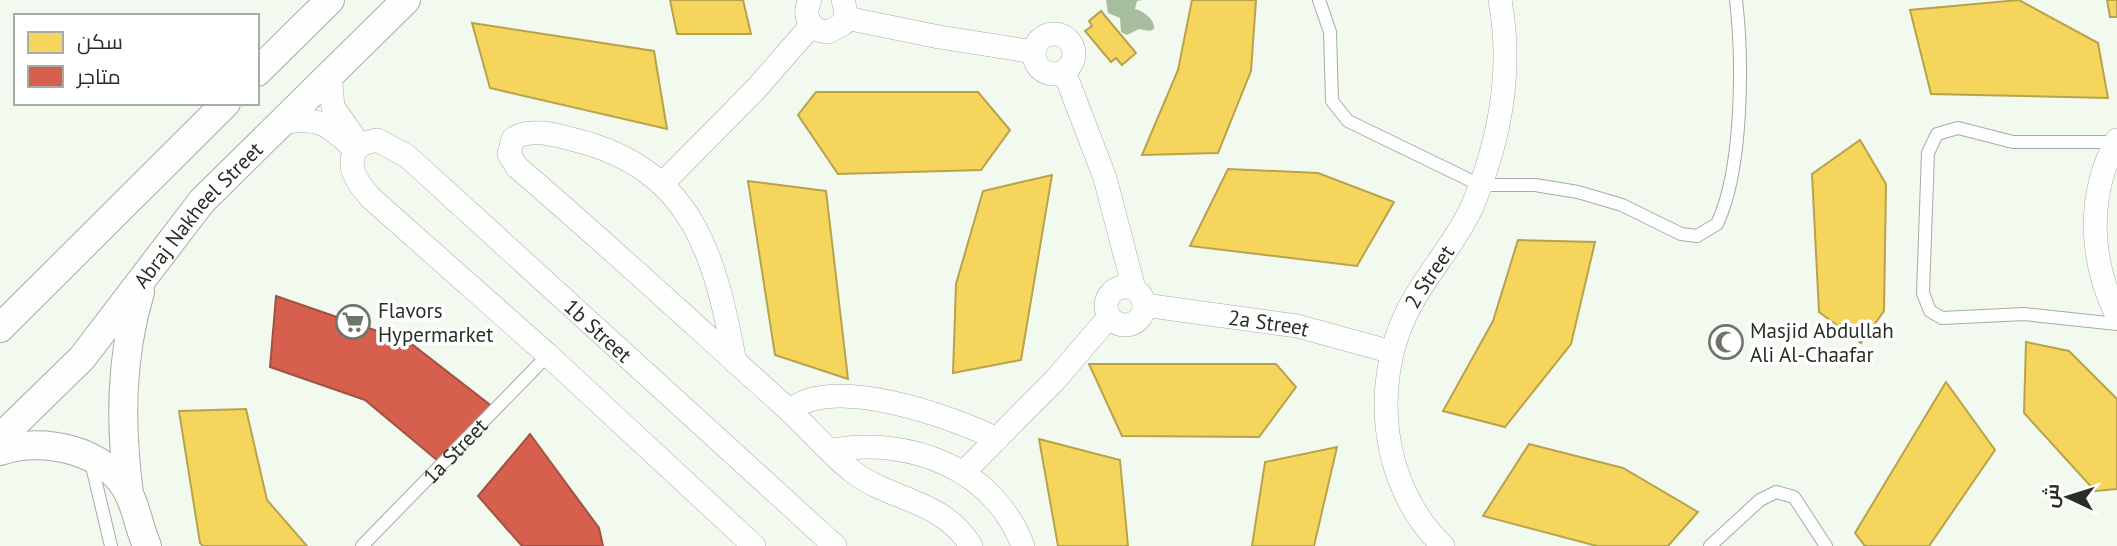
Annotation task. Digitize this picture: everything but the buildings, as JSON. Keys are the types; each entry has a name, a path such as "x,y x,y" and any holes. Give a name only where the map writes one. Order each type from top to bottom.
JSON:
{"street":[{"path":"259,70 330,0"},
{"name":"Abraj Nakheel Street","path":"0,438 82,358 145,277 154,260 202,201 406,0"},
{"path":"810,0 806,14 811,26 822,32 834,31 844,9 939,37 1034,52"},
{"name":"2 Street","path":"1443,546 1411,503 1391,450 1386,392 1392,352 1408,309 1457,234 1480,185 1497,130 1504,85 1505,50 1500,0"},
{"path":"663,183 762,82 811,26"},
{"path":"1060,35 1066,39 1073,52 1070,66 1064,71 1043,71 1035,59 1036,45 1046,36 1060,35"},
{"path":"963,473 1055,380 1109,317 1115,323 1132,324 1143,313 1105,178 1064,71"},
{"path":"330,75 330,96 337,117 358,147"},
{"path":"0,328 224,105"},
{"path":"281,123 295,120 325,123 358,147"},
{"path":"736,362 721,287 707,249 688,215 663,183 613,153 557,135 520,135 510,146 509,154 517,167 867,481 937,511 955,525 971,546"},
{"name":"1b Street","path":"358,147 377,140 407,156 835,546"},
{"path":"2116,141 2100,181 2094,240 2099,270 2117,316"},
{"path":"358,147 351,167 362,189 548,355 754,546"},
{"path":"145,277 134,312 122,384 123,445 129,494 147,546"},
{"name":"2a Street","path":"1139,297 1297,326 1392,352"},
{"path":"790,411 799,403 815,397 888,402 961,421 997,439"},
{"path":"0,451 42,444 59,446 90,458 111,473 129,494"},
{"path":"832,450 886,446 913,450 963,473 986,491 1005,514 1023,546"}],"lane":[{"path":"1319,0 1330,32 1332,101 1341,116 1480,185 1535,185 1578,191 1622,205 1681,234 1697,236 1711,230 1720,217 1737,127 1741,81 1736,0"},
{"path":"2116,141 2013,142 1958,128 1937,134 1928,153 1923,293 1930,311 1942,318 2024,314 2117,324"},
{"name":"1a Street","path":"362,546 548,355"},
{"path":"90,458 111,546"},
{"path":"1710,546 1760,500 1776,492 1794,497 1826,546"}],"shaded area":[{"path":"1106,0 1143,0 1137,1 1135,9 1148,16 1154,29 1139,29 1127,35 1121,32 1120,18 1108,13"}],"place":[{"name":"Flavors Hypermarket","path":"353,322"},
{"name":"Masjid Abdullah Ali Al-Chaafar","path":"1726,342"}]}
